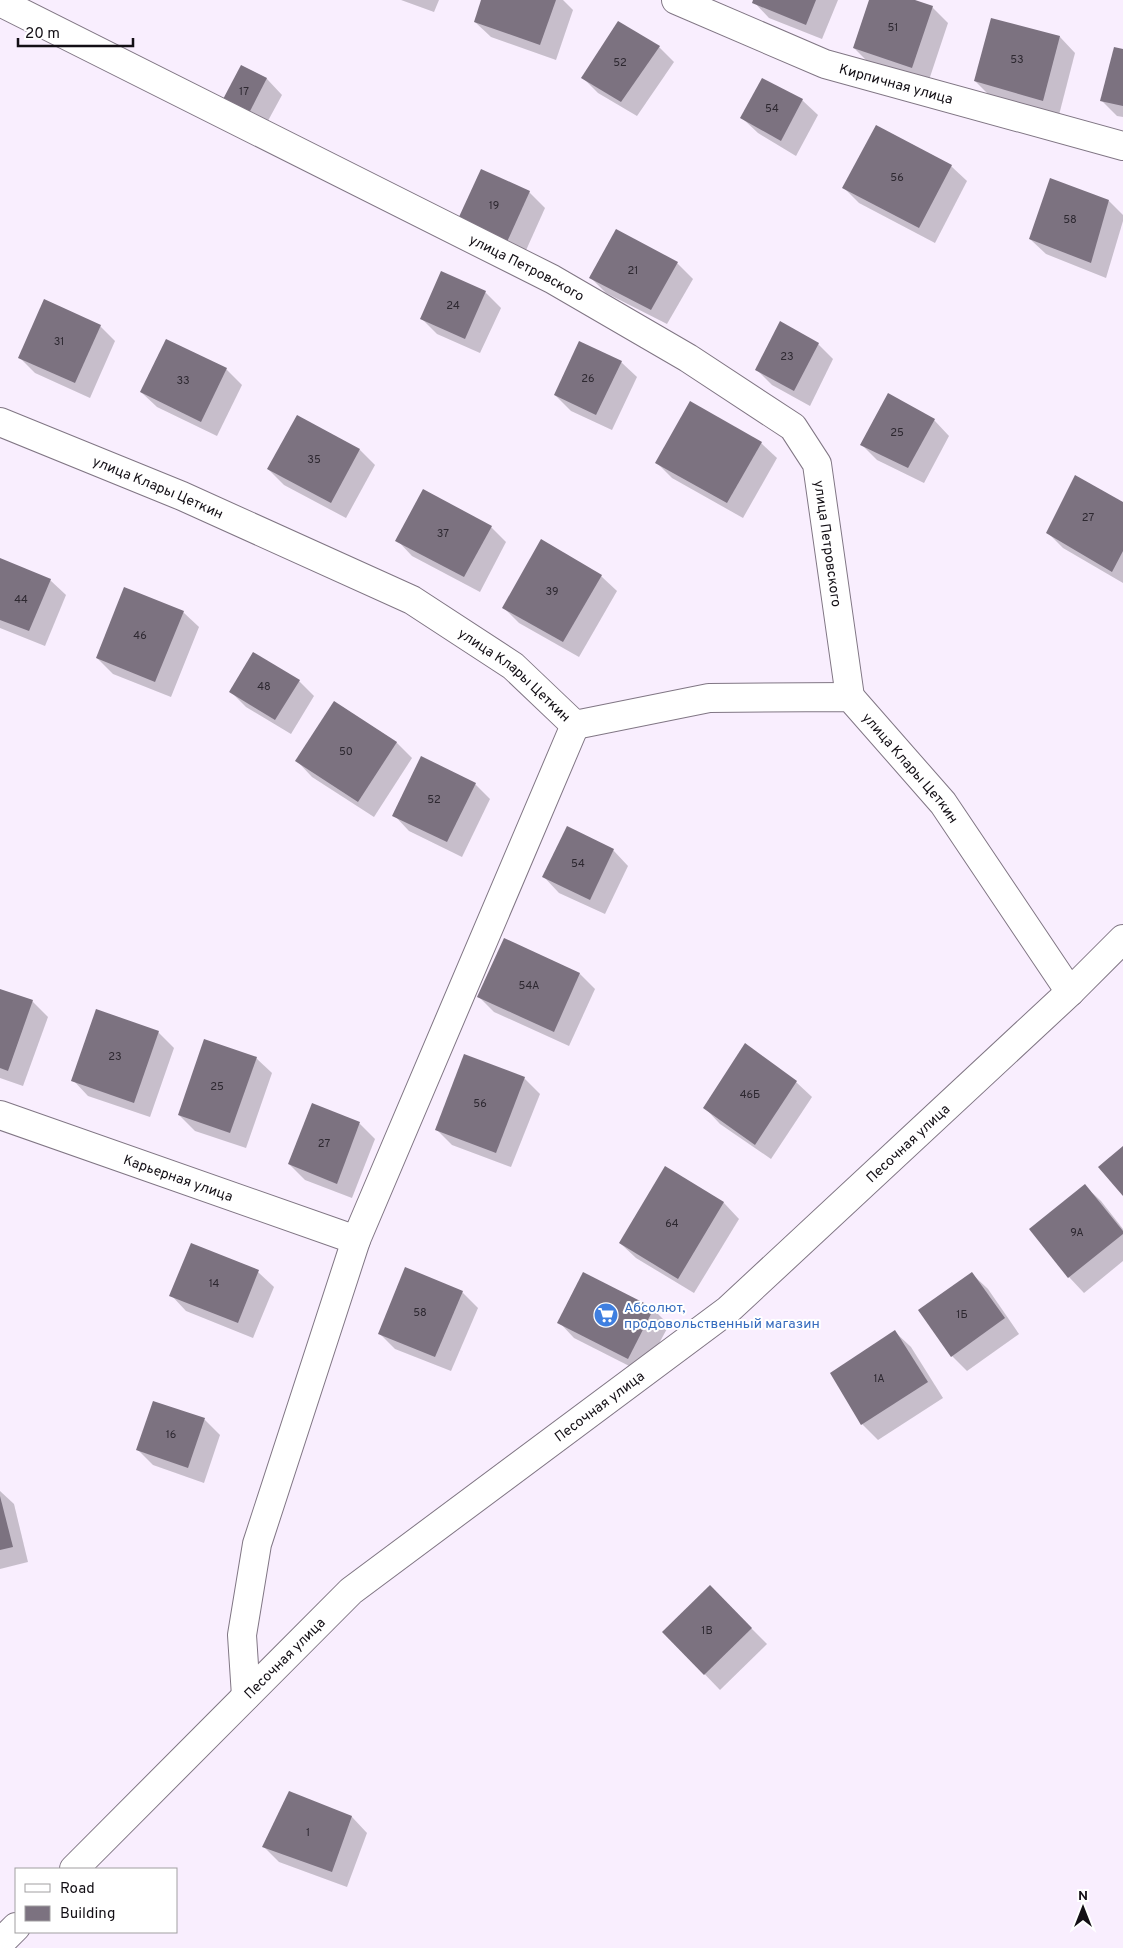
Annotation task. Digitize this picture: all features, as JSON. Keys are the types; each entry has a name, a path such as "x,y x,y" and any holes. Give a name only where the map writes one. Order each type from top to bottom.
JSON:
{"street":[{"name":"Кирпичная улица","path":"676,0 825,64 1123,146"},
{"name":"улица Петровского","path":"0,2 552,280 688,358 793,427 817,464 850,697"},
{"name":"улица Клары Цеткин","path":"0,422 182,496 412,600 513,666 575,725 709,698 850,697 943,803 1070,992"},
{"path":"246,1696 242,1635 258,1544 356,1240 575,725"},
{"name":"Песочная улица","path":"75,1868 351,1591 728,1310 1070,992 1123,938"},
{"name":"Карьерная улица","path":"0,1115 356,1240"},
{"path":"0,1943 15,1928"}],"building":[{"path":"481,0 556,0 540,45 474,22"},
{"path":"753,0 816,0 806,25 752,3"},
{"path":"869,0 915,0 933,6 912,68 853,48"},
{"path":"991,18 1060,36 1043,101 974,81"},
{"path":"618,21 660,46 621,102 581,78"},
{"path":"1114,47 1123,49 1123,106 1100,101"},
{"path":"241,65 267,78 248,115 221,103"},
{"path":"762,78 803,99 781,141 740,118"},
{"path":"876,125 952,165 919,228 842,188"},
{"path":"481,169 530,191 507,242 458,219"},
{"path":"1050,178 1109,200 1091,263 1029,239"},
{"path":"616,229 678,262 651,310 589,278"},
{"path":"441,271 486,291 465,339 420,319"},
{"path":"44,299 101,325 75,383 18,358"},
{"path":"780,321 819,343 794,391 755,370"},
{"path":"166,339 227,368 201,422 140,392"},
{"path":"579,341 622,361 596,415 554,395"},
{"path":"888,393 935,419 908,468 860,445"},
{"path":"690,401 762,442 727,503 655,463"},
{"path":"297,415 360,449 331,503 267,469"},
{"path":"1075,475 1123,502 1123,551 1112,572 1046,533"},
{"path":"423,489 492,526 464,577 395,541"},
{"path":"541,539 602,575 563,642 502,608"},
{"path":"0,558 51,579 29,631 0,620"},
{"path":"124,587 184,611 155,682 96,658"},
{"path":"253,652 300,680 275,720 229,692"},
{"path":"334,701 397,742 358,802 295,761"},
{"path":"421,756 476,783 447,842 392,816"},
{"path":"567,826 614,849 590,900 542,877"},
{"path":"504,938 580,973 554,1032 477,997"},
{"path":"0,989 33,1000 8,1071 0,1068"},
{"path":"96,1009 159,1031 134,1103 71,1081"},
{"path":"204,1039 257,1057 230,1133 178,1115"},
{"path":"745,1043 797,1081 755,1145 703,1108"},
{"path":"464,1054 525,1077 496,1153 435,1130"},
{"path":"312,1103 360,1122 337,1184 288,1164"},
{"path":"1123,1146 1123,1196 1098,1167"},
{"path":"665,1166 724,1202 678,1279 619,1243"},
{"path":"1085,1184 1123,1231 1123,1234 1068,1278 1029,1229"},
{"path":"191,1243 259,1270 238,1323 169,1296"},
{"path":"405,1267 463,1291 435,1357 378,1334"},
{"name":"Абсолют, продовольственный магазин","path":"583,1272 654,1308 628,1359 557,1323"},
{"path":"972,1272 1005,1318 951,1357 918,1310"},
{"path":"895,1330 928,1382 861,1425 830,1373"},
{"path":"153,1401 205,1418 188,1468 136,1450"},
{"path":"0,1496 13,1547 0,1550"},
{"path":"710,1585 752,1628 704,1675 662,1632"},
{"path":"289,1791 352,1816 332,1872 262,1847"}],"place":[{"name":"Абсолют, продовольственный магазин","path":"606,1315"}]}
